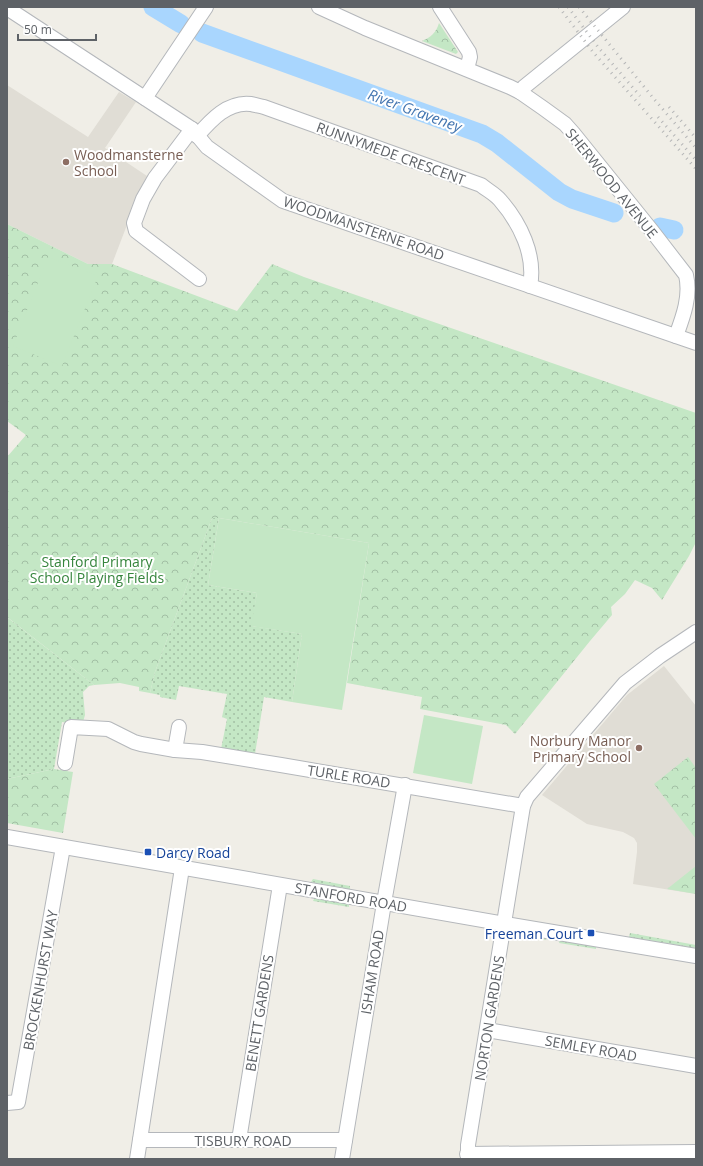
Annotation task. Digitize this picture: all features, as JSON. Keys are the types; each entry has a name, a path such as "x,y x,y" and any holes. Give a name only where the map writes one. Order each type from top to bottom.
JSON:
{"street":[{"path":"145,98 206,7"},
{"name":"SHERWOOD AVENUE","path":"319,7 365,28 520,92 564,124 573,133 686,275 688,291 686,304 676,336"},
{"path":"440,7 469,52 470,57 467,69"},
{"path":"520,92 524,87 624,7"},
{"name":"WOODMANSTERNE ROAD","path":"7,8 145,98 194,133 207,147 283,201 696,343"},
{"name":"RUNNYMEDE CRESCENT","path":"199,279 136,231 134,223 143,199 155,178 194,133 218,114 229,108 250,104 264,107 481,185 500,199 524,238 532,266 530,286"},
{"path":"523,806 527,798 625,683 660,656 696,632"},
{"path":"175,750 179,726"},
{"name":"TURLE ROAD","path":"65,763 71,727 108,728 137,743 405,785 523,806"},
{"name":"ISHAM ROAD","path":"342,1159 405,785"},
{"name":"NORTON GARDENS","path":"467,1156 523,806"},
{"name":"STANFORD ROAD","path":"7,837 696,956"},
{"name":"BROCKENHURST WAY","path":"7,1103 18,1102 63,847"},
{"path":"137,1159 182,868"},
{"name":"BENETT GARDENS","path":"239,1140 280,885"},
{"name":"SEMLEY ROAD","path":"487,1030 696,1066"},
{"name":"TISBURY ROAD","path":"140,1140 345,1140"},
{"path":"467,1156 696,1152"}],"shaded area":[{"name":"Woodmansterne School","path":"7,85 88,137 119,92 136,102 105,148 147,176 112,264 88,264 7,224"},
{"name":"Norbury Manor Primary School","path":"664,666 696,706 696,894 633,884 637,852 637,843 634,838 623,832 587,824 542,795 627,695"}],"green space":[{"path":"439,23 458,52 456,54 422,41 433,34"},
{"name":"Stanford Primary School Playing Fields","path":"7,224 88,264 112,264 237,311 272,264 304,277 696,413 696,542 662,600 652,588 635,580 625,594 611,607 612,615 515,734 506,725 420,709 422,697 347,683 369,543 219,518 212,518 155,672 150,693 139,691 139,687 120,683 94,685 7,617 7,457 26,435 7,421"},
{"path":"48,257 98,276 62,366 13,346"},
{"path":"212,518 219,518 208,585 257,593 252,626 302,634 292,702 264,697 255,754 221,749 227,719 222,717 227,694 179,686 176,700 160,697 160,695 150,693 155,672"},
{"path":"219,518 369,543 342,710 292,702 302,634 251,626 257,593 208,585"},
{"path":"8,618 94,685 89,686 83,692 85,715 82,725 62,722 54,769 7,779"},
{"path":"424,715 483,726 472,784 413,773"},
{"path":"688,757 696,768 696,839 654,784"},
{"path":"54,769 73,772 63,833 7,823 7,779"},
{"path":"696,866 696,894 667,889"},
{"path":"313,879 350,886 350,890 311,882"},
{"path":"315,897 349,904 349,907 313,901"},
{"path":"630,933 696,945 696,948 629,937"},
{"path":"521,934 546,938 546,940 520,937"},
{"path":"560,940 596,946 596,949 559,943"}],"waterway":[{"name":"River Graveney","path":"153,7 181,24"},
{"name":"River Graveney","path":"202,33 482,134 497,143 559,192 572,199 614,213"},
{"name":"River Graveney","path":"660,227 674,230"}],"railway":[{"path":"559,7 593,52 696,169"},
{"path":"568,7 598,47 640,96"},
{"path":"579,7 696,148"},
{"path":"669,107 696,138"},
{"path":"658,117 696,160"}],"place":[{"name":"Woodmansterne School","path":"66,162"},
{"name":"Norbury Manor Primary School","path":"639,748"},
{"name":"Darcy Road","path":"148,852"},
{"name":"Freeman Court","path":"591,933"}]}
